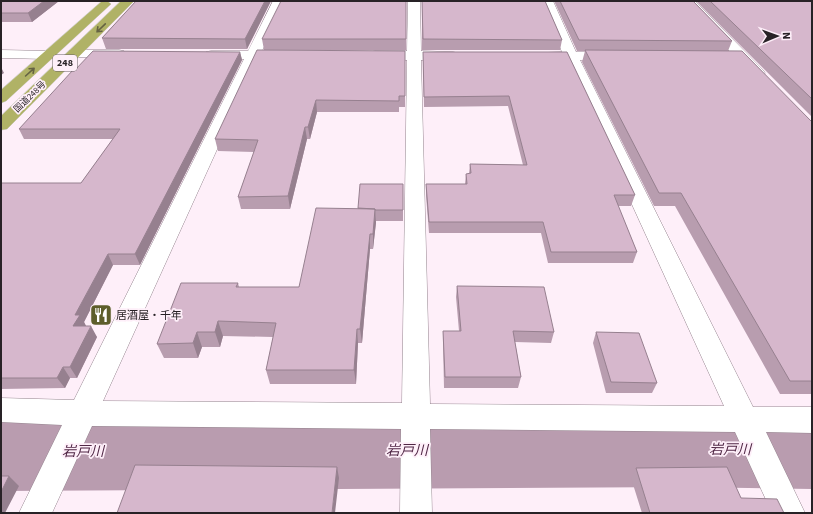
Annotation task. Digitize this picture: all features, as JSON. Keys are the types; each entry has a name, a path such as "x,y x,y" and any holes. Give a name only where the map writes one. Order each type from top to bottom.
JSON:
{"highway":[{"name":"国道248号","path":"1,98 108,1"},
{"name":"国道248号","path":"1,125 128,1"}],"street":[{"path":"35,513 279,1"},
{"path":"414,1 416,513"},
{"path":"547,1 571,56 789,513"},
{"path":"688,1 769,84"},
{"path":"1,54 49,54"},
{"path":"74,54 129,54"},
{"path":"199,55 299,55"},
{"path":"360,55 469,56"},
{"path":"524,56 626,56"},
{"path":"727,56 742,57"},
{"path":"1,410 81,415 745,422 812,420"}],"building":[{"path":"1,1 44,1 28,13 1,13"},
{"path":"136,1 265,1 245,39 102,38"},
{"path":"281,1 406,1 406,39 262,39"},
{"path":"422,1 545,1 562,40 423,39"},
{"path":"560,1 693,1 732,41 579,40"},
{"path":"710,1 812,1 812,99"},
{"path":"257,50 405,51 405,96 399,96 399,101 316,100 308,127 305,127 288,196 238,197 258,140 215,139"},
{"path":"585,50 742,51 812,122 812,381 790,381 681,193 659,193"},
{"path":"93,51 240,52 135,254 108,254 75,315 80,315 73,326 91,326 70,367 63,367 57,378 1,378 1,183 81,183 120,129 19,129 73,70 75,70"},
{"path":"423,52 567,52 635,195 614,195 637,252 551,252 543,222 429,222 426,184 467,184 466,174 471,173 470,164 527,165 509,96 424,97"},
{"path":"360,184 403,184 403,210 375,210 358,208"},
{"path":"316,208 375,209 373,234 370,234 360,329 357,329 354,370 266,370 276,323 218,321 215,332 197,332 193,343 157,344 181,283 238,283 236,287 299,287"},
{"path":"457,286 544,287 554,332 513,331 521,377 445,377 443,331 461,331"},
{"path":"596,332 639,333 657,383 611,382"},
{"path":"135,465 337,467 332,513 117,513"},
{"path":"727,467 741,498 777,499 784,513 650,513 636,468"},
{"path":"1,476 9,476 1,492"}],"waterway":[{"name":"岩戸川","path":"1,453 686,449 812,451"}],"place":[{"name":"居酒屋・千年","path":"101,315"}]}
